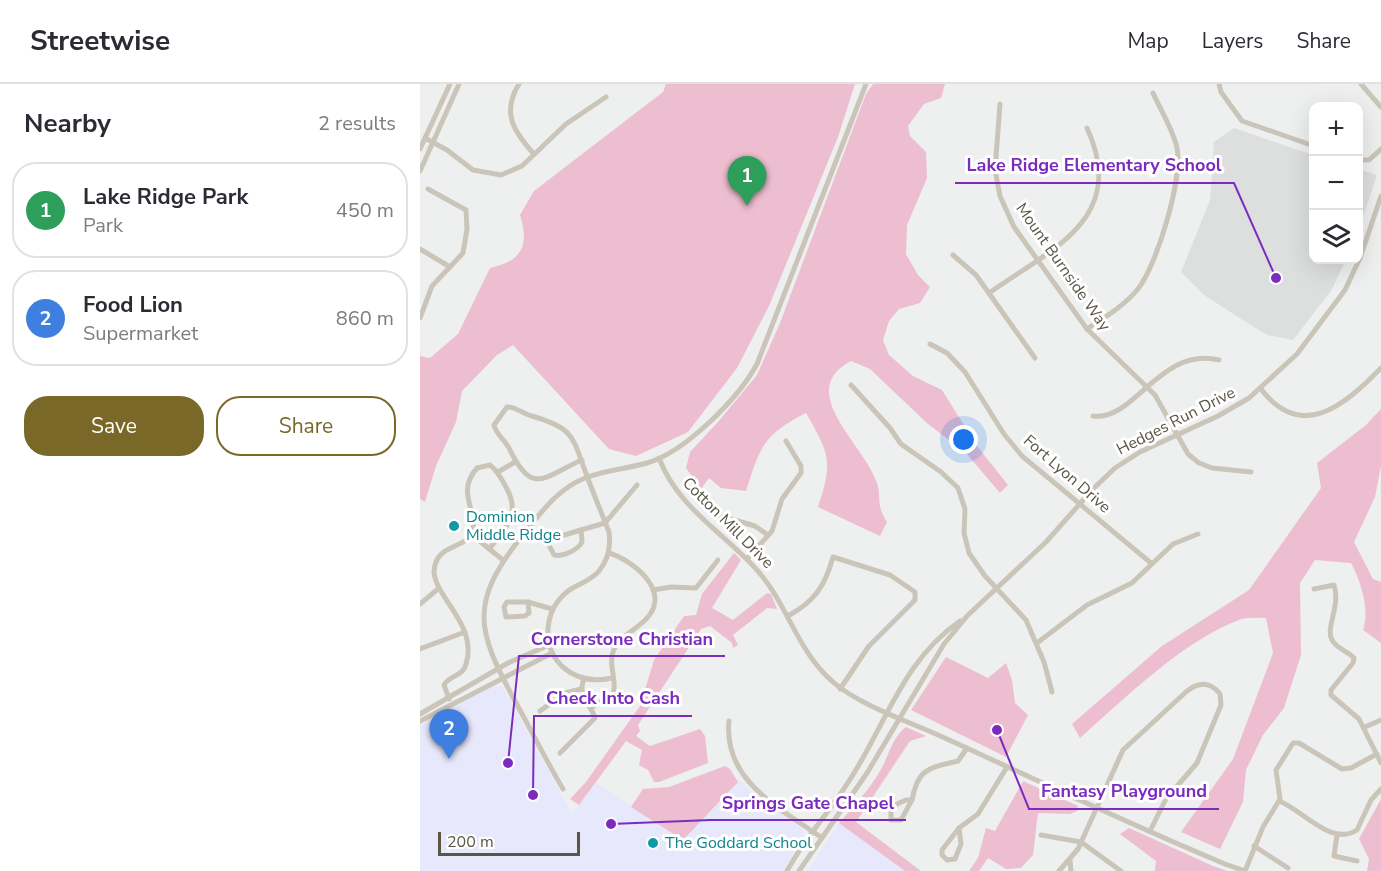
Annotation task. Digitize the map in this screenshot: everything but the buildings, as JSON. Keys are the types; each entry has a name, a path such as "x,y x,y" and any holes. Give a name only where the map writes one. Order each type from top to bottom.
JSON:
{"street":[{"path":"420,149 450,84"},
{"path":"420,171 459,84"},
{"path":"519,84 511,100 510,118 517,135 534,154"},
{"path":"563,789 497,669 487,644 483,615 487,593 503,560 550,502 571,484 587,477 659,458 696,435 752,373 866,84"},
{"path":"1219,84 1221,92 1242,121 1309,144"},
{"path":"1360,84 1381,107"},
{"path":"1087,329 1123,304 1145,279 1157,251 1174,188 1177,150 1153,93"},
{"path":"425,138 473,170 487,174 501,174 516,170 566,124 606,97"},
{"name":"Mount Burnside Way","path":"1000,104 995,156 998,188 1008,216 1037,259 1087,329 1160,401 1188,453 1204,465 1251,472"},
{"path":"989,293 1077,230 1094,203 1099,168 1087,128"},
{"path":"1363,160 1369,160 1381,149"},
{"path":"420,318 432,286 460,258 465,247 467,213 463,208 428,189"},
{"name":"Hedges Run Drive","path":"786,871 849,782 910,670 925,650 967,616 1046,542 1115,468 1140,452 1218,416 1261,389 1297,354 1336,306 1353,274 1381,196"},
{"path":"1373,219 1381,222"},
{"path":"420,249 450,267"},
{"path":"953,255 976,275 1035,358"},
{"name":"Fort Lyon Drive","path":"930,344 947,353 965,372 1004,434 1022,456 1151,563"},
{"path":"1093,416 1111,414 1147,386 1190,359 1202,357 1219,360"},
{"path":"1261,389 1286,412 1314,416 1333,409 1381,368"},
{"path":"851,385 890,428 901,444 941,472 958,488 965,509 967,548 973,560 1026,620 1037,643 1052,692"},
{"path":"582,460 554,476 538,479 523,472 514,462 508,445 494,428 509,406 563,428 575,441 582,460 587,477 610,539 609,553 595,575 564,594 552,609 548,624 549,645 563,667 584,679 612,678"},
{"path":"747,559 775,525 782,499 801,473 801,466 786,441"},
{"name":"Cotton Mill Drive","path":"659,458 672,487 686,504 747,559 771,587 811,658 840,688 1007,767 1245,871"},
{"path":"498,472 514,462"},
{"path":"472,535 473,525 467,498 468,482 473,472 481,466 490,465 498,472 512,499 513,513 510,522 489,549"},
{"path":"581,530 582,542 579,548 558,556 554,555 549,545 551,539 581,530 605,523 637,484"},
{"path":"714,514 755,526 768,535"},
{"path":"1037,643 1087,605 1132,583 1173,544 1198,534"},
{"path":"472,535 503,560"},
{"path":"449,699 444,688 445,683 461,673 466,664 468,649 465,632 455,610 438,589 434,574 438,558 472,535"},
{"path":"591,708 613,694 613,651 620,640 649,616 654,606 653,590 636,567 609,553"},
{"path":"789,616 810,603 820,591 833,557 884,573 915,591 915,600 869,646 840,688"},
{"path":"653,590 672,587 696,588 718,560"},
{"path":"1314,589 1334,585 1337,604 1329,631 1336,646 1354,658 1353,663 1330,690 1331,696 1353,712 1365,727 1381,763"},
{"path":"420,604 438,589"},
{"path":"528,602 528,615 505,616 507,602 528,602 552,609"},
{"name":"Hedges Run Drive","path":"799,871 876,758 944,644 967,616"},
{"path":"420,649 465,632"},
{"path":"420,714 497,669 549,645"},
{"path":"420,721 502,676 552,652"},
{"path":"560,753 595,718 581,689 584,679"},
{"path":"1059,871 1070,860 1081,842 1119,758 1129,744 1196,685 1209,685 1222,698 1215,719 1197,763 1166,799 1150,831"},
{"path":"540,711 565,693 581,689"},
{"path":"1365,727 1380,719"},
{"path":"729,721 729,747 742,774 762,794 822,837"},
{"path":"1245,871 1254,846 1279,801 1281,789 1276,770 1293,743 1299,743 1342,768 1351,768 1377,754"},
{"path":"912,800 897,804 890,812 891,820 901,820 912,800 916,783 922,773 932,767 958,761 967,748"},
{"path":"866,753 876,758"},
{"path":"959,828 959,850 955,859 947,860 942,855 942,850 959,828 978,814 1007,767"},
{"path":"1279,801 1337,835 1347,835 1357,830 1371,800 1381,789"},
{"path":"1041,835 1081,842 1121,871"},
{"path":"1337,835 1334,856 1357,861"},
{"path":"1254,846 1288,868"},
{"path":"1070,860 1071,871"}],"shaded area":[{"path":"666,84 855,84 838,137 769,306 737,368 688,432 636,456 609,449 513,345 497,355 462,391 456,422 436,466 425,502 420,499 420,356 430,358 458,334 490,268 516,257 523,244 524,236 520,215 534,191 663,92"},
{"path":"873,84 945,84 941,98 924,104 908,126 910,136 926,152 927,178 907,225 906,254 918,275 930,287 920,303 899,309 889,321 883,340 889,355 913,376 942,390 977,446 1008,485 1000,493 966,453 928,424 870,369 851,361 835,373 829,387 831,403 838,419 870,468 877,483 880,506 887,522 880,536 818,507 826,479 827,458 806,413 780,428 765,444 755,463 746,491 721,488 709,478 701,489 686,468 690,452 757,375 780,323 866,94"},
{"path":"1234,128 1309,154 1309,264 1344,264 1331,291 1293,340 1267,335 1204,295 1181,272 1210,200 1214,142"},
{"path":"1363,171 1377,175 1363,217 1363,210"},
{"path":"1381,409 1381,466 1375,497 1354,542 1373,579 1381,582 1381,643 1363,630 1365,605 1358,578 1351,563 1315,560 1300,583 1301,655 1284,708 1263,735 1246,770 1243,802 1220,849 1181,832 1233,759 1273,653 1266,618 1239,620 1197,642 1155,672 1080,738 1072,724 1162,646 1249,590 1321,488 1317,463 1366,425"},
{"path":"734,553 741,560 712,608 733,620 767,593 771,594 777,609 767,608 733,635 738,645 733,648 732,643 710,626 701,629 638,725 640,731 636,736 650,746 700,729 705,736 708,763 654,782 648,770 639,765 642,750 626,741 579,805 570,799 586,782 640,706 654,660 684,616 696,615 702,594"},
{"path":"946,657 988,678 1006,663 1012,680 1015,703 1028,715 1006,757 911,710"},
{"path":"495,685 503,687 572,814 596,783 683,840 740,780 753,793 802,828 805,836 783,871 420,871 420,725"},
{"path":"906,727 926,736 910,741 856,822 921,871 905,871 839,823 871,785 897,737"},
{"path":"725,766 730,769 738,782 683,840 631,807 643,789 669,787"},
{"path":"1023,781 1078,806 1077,811 1070,814 1038,813 1033,855 1021,868 1006,869 988,858 979,871 969,871 978,858 986,828 995,831"},
{"path":"1381,799 1381,871 1367,871 1369,859 1359,839"},
{"path":"839,823 905,871 808,871"},
{"path":"1129,828 1227,871 1155,871 1156,861 1120,834"}],"place":[{"name":"Lake Ridge Park","path":"747,206"},
{"name":"Lake Ridge Elementary School","path":"1276,278"},
{"name":"Dominion Middle Ridge","path":"454,526"},
{"name":"Fantasy Playground","path":"997,730"},
{"name":"Food Lion","path":"449,759"},
{"name":"Cornerstone Christian","path":"508,763"},
{"name":"Check Into Cash","path":"533,795"},
{"name":"Springs Gate Chapel","path":"611,824"},
{"name":"The Goddard School","path":"653,843"}]}
